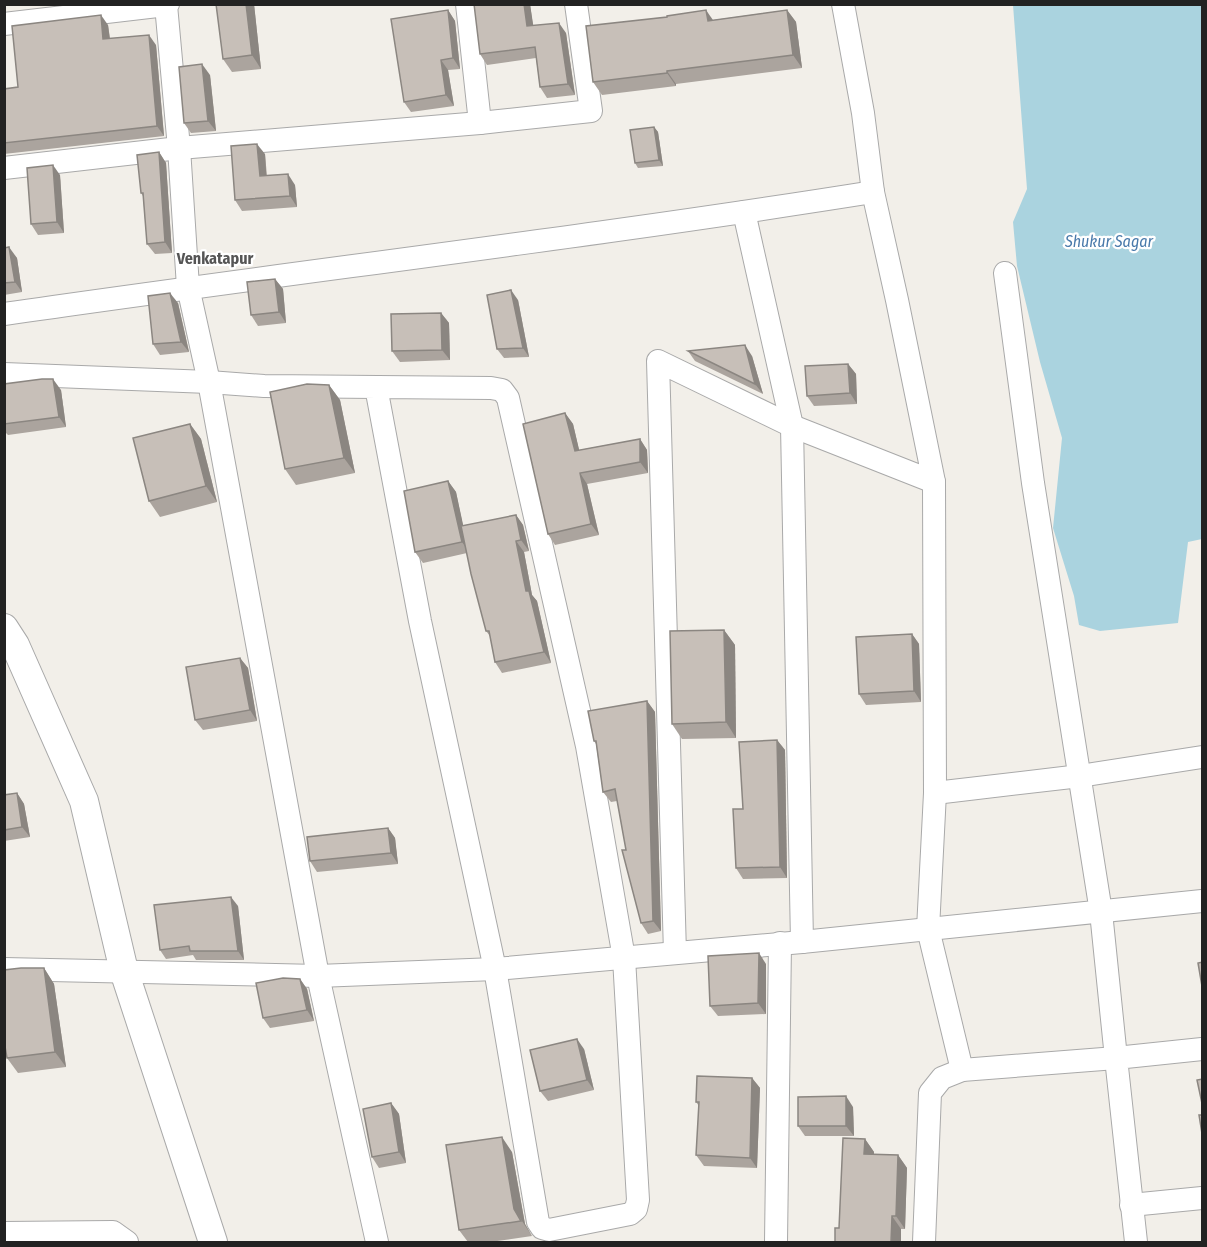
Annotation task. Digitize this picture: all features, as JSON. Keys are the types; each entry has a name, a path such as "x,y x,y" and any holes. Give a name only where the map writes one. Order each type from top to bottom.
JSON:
{"street":[{"path":"467,4 480,123"},
{"path":"4,168 179,148 480,123 591,111 576,4"},
{"path":"843,4 863,113 873,192 934,482 935,793 928,929 962,1070"},
{"path":"4,24 167,5 188,287 209,382 318,976 377,1242"},
{"path":"4,314 744,212 873,192"},
{"path":"744,212 792,426 791,942 776,1242"},
{"path":"1005,273 1033,483 1101,912 1136,1242"},
{"path":"675,953 658,361 792,426 934,482"},
{"path":"4,374 264,386 491,388 502,390 508,398 587,746 624,958 638,1200 636,1209 630,1214 549,1230 542,1228 538,1222 495,969 420,621 376,387"},
{"path":"4,628 15,645 84,801 124,971 213,1242"},
{"path":"935,793 1080,776 1203,758"},
{"path":"4,969 318,976 495,969 1203,902"},
{"path":"924,1242 930,1093 942,1078 962,1070 1203,1049"},
{"path":"1131,1205 1203,1198"},
{"path":"4,1233 113,1232 127,1242"}],"water":[{"name":"Shukur Sagar","path":"1013,5 1202,5 1202,539 1188,542 1178,623 1100,631 1079,625 1074,596 1053,528 1062,438 1040,362 1017,266 1013,222 1027,189"}],"building":[{"path":"216,4 246,4 252,55 223,59"},
{"path":"474,4 524,4 527,26 559,23 568,84 540,87 535,47 480,54"},
{"path":"448,10 453,58 441,60 446,95 404,102 391,19"},
{"path":"706,10 708,21 787,10 793,55 593,82 586,26"},
{"path":"101,15 103,39 149,35 157,126 4,143 4,89 18,87 12,26"},
{"path":"202,64 208,121 184,123 179,67"},
{"path":"654,127 659,160 635,163 630,130"},
{"path":"257,144 260,176 288,174 290,196 235,200 231,146"},
{"path":"159,152 165,242 147,244 137,155"},
{"path":"53,165 57,222 31,224 27,168"},
{"path":"9,247 15,282 4,283 4,248"},
{"path":"275,279 279,312 251,315 247,282"},
{"path":"511,290 523,348 497,349 487,295"},
{"path":"170,293 181,342 153,344 148,296"},
{"path":"441,313 442,350 392,351 391,314"},
{"path":"745,345 755,384 688,351"},
{"path":"848,364 850,393 807,396 805,366"},
{"path":"53,379 59,417 4,424 4,384"},
{"path":"307,384 329,385 344,458 285,469 270,392"},
{"path":"565,413 575,451 640,439 640,462 580,473 591,524 548,534 523,424"},
{"path":"190,424 206,486 149,501 133,438"},
{"path":"448,481 462,542 415,552 404,491"},
{"path":"516,515 521,540 516,541 526,591 529,591 544,652 495,662 489,631 486,631 471,574 461,526"},
{"path":"724,630 726,722 672,724 670,631"},
{"path":"912,634 914,691 859,694 856,637"},
{"path":"240,658 250,710 195,720 186,667"},
{"path":"647,701 653,921 641,923 622,850 626,850 615,789 603,792 596,741 594,741 588,711"},
{"path":"777,740 780,867 736,868 733,809 743,809 739,742"},
{"path":"17,793 22,827 4,830 4,795"},
{"path":"388,828 391,853 310,861 307,837"},
{"path":"231,897 238,951 190,951 189,946 160,950 154,905"},
{"path":"759,953 758,1003 710,1006 708,956"},
{"path":"1203,962 1203,992 1198,963"},
{"path":"44,968 55,1052 7,1058 4,1041 4,970"},
{"path":"283,978 300,979 307,1010 263,1018 256,983"},
{"path":"577,1039 587,1080 540,1091 530,1050"},
{"path":"697,1076 752,1078 750,1158 696,1155 699,1102 696,1102"},
{"path":"1203,1079 1203,1108 1197,1080"},
{"path":"846,1096 846,1126 798,1126 798,1097"},
{"path":"391,1103 399,1152 372,1157 363,1109"},
{"path":"1199,1115 1203,1115 1203,1140"},
{"path":"502,1137 514,1209 521,1221 459,1230 446,1145"},
{"path":"843,1138 865,1139 864,1154 898,1155 896,1216 892,1216 891,1242 835,1242 835,1228 839,1228"}],"district":[{"name":"Venkatapur","path":"215,258"}]}
